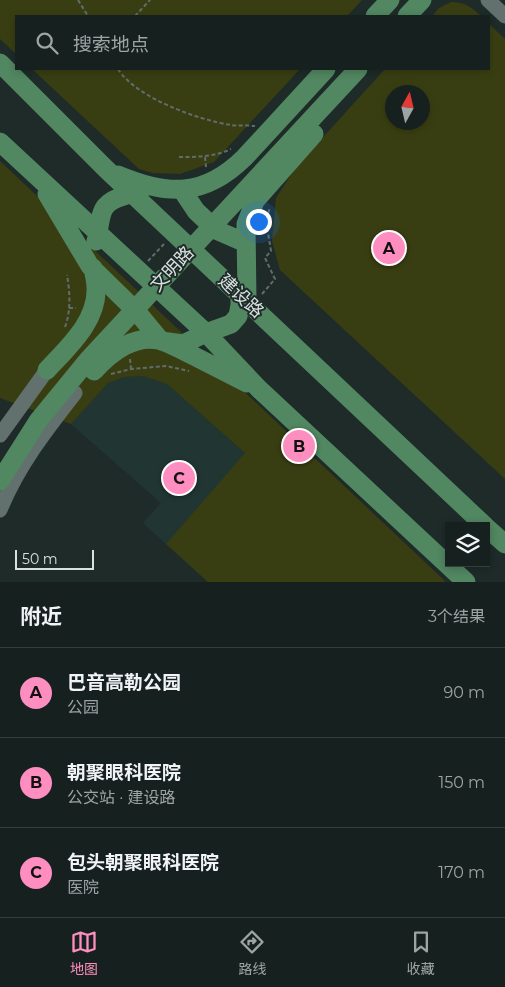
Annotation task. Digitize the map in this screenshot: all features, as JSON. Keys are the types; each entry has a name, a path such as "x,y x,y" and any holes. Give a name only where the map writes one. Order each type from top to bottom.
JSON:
{"main road":[{"path":"376,15 390,0"},
{"path":"392,15 437,0"},
{"name":"建设路","path":"0,63 106,168 249,297 482,522"},
{"path":"106,168 133,181 152,186 182,190 204,186 223,176 244,158 325,70"},
{"name":"文明路","path":"0,464 13,439 51,385 340,70"},
{"name":"文明路","path":"0,481 38,421 76,374 357,70"},
{"path":"75,393 90,374 112,353 126,345 138,341 161,341 183,344 233,323 249,297 246,224 255,201 372,70"},
{"path":"0,142 206,333 259,389 466,582"},
{"path":"40,180 94,271 138,312 161,341 259,389"},
{"path":"47,370 77,337 90,317 96,295 92,254 102,211 106,205 114,200 152,186"},
{"path":"182,190 196,211 216,230 246,243"},
{"name":"建设路","path":"490,530 505,544"}],"street":[{"path":"488,0 505,16"},
{"path":"0,435 47,370"},
{"path":"0,510 26,458 75,393"}],"path":[{"path":"78,0 87,15"},
{"path":"136,15 150,0"},
{"path":"119,70 122,76 146,94 175,108 232,124 273,125"},
{"path":"180,157 204,157 220,154 232,149"},
{"path":"204,157 207,173"},
{"path":"249,297 275,279 264,258 271,251 266,221 271,202"},
{"path":"147,262 166,242"},
{"path":"65,328 68,320 70,290 67,276"},
{"path":"69,308 78,308"},
{"path":"109,375 131,369 166,366"}],"shaded area":[{"path":"143,376 167,384 246,454 166,544 143,523 161,503 71,424 108,383 124,377"}],"green space":[{"path":"0,0 362,0 348,15 15,15 15,53 0,39"},
{"path":"451,2 460,3 468,6 480,15 433,15 439,8"},
{"path":"490,25 505,39 505,479 280,270 272,241 276,198 296,167 384,70 490,70"},
{"path":"33,70 299,70 214,162 180,174 153,173 139,169"},
{"path":"0,161 446,582 208,582 166,544 245,453 167,384 143,376 124,377 108,383 71,424 0,398"}],"place":[{"name":"巴音高勒公园","path":"389,248"},
{"name":"朝聚眼科医院","path":"299,446"},
{"name":"包头朝聚眼科医院","path":"179,478"}]}
